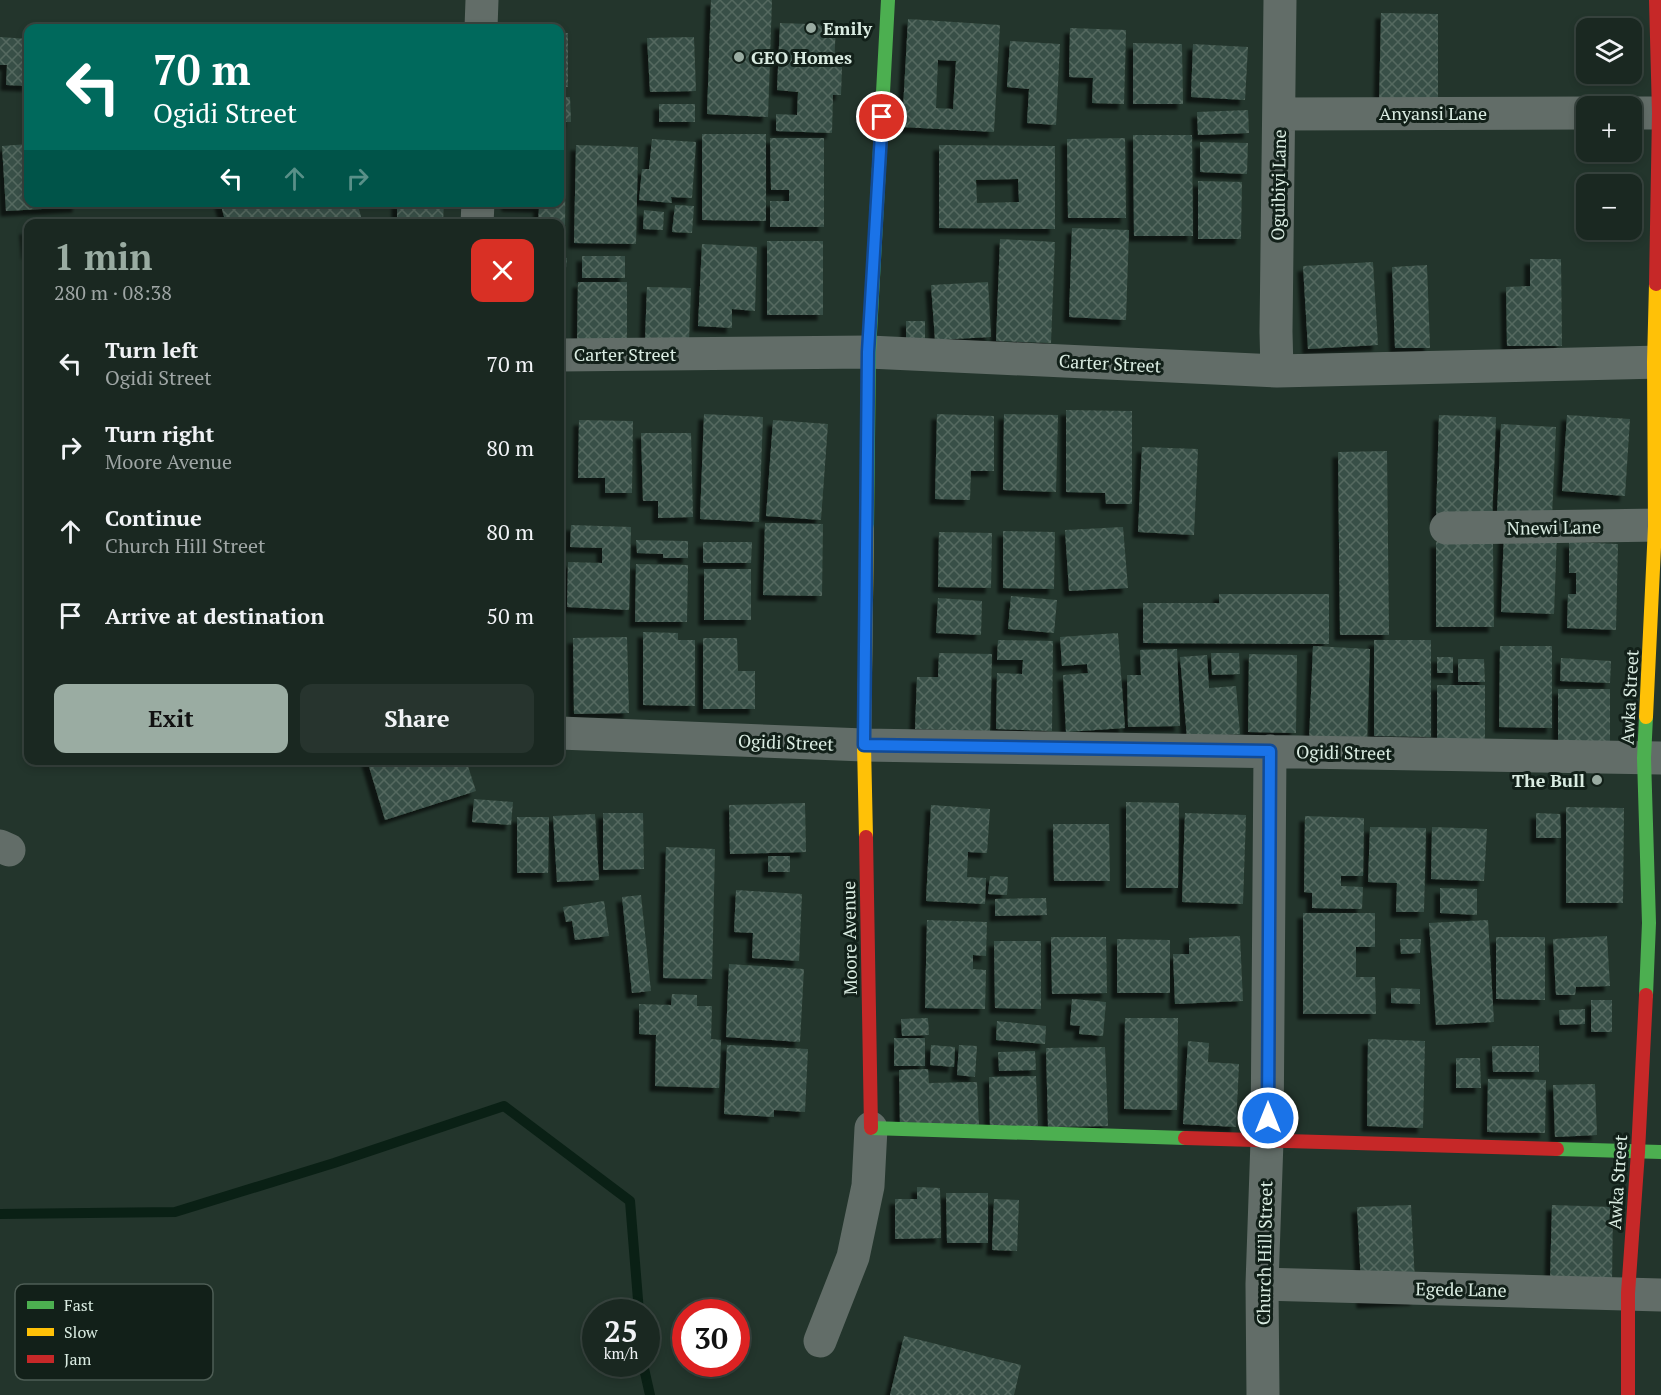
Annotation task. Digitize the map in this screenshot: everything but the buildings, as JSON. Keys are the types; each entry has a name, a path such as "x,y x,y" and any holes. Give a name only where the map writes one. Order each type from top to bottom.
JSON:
{"street":[{"path":"481,24 482,0"},
{"path":"868,352 888,0"},
{"name":"Oguibiyi Lane","path":"1277,371 1280,0"},
{"name":"Awka Street","path":"1628,1395 1628,1293 1655,922 1652,758 1658,526 1651,113 1656,0"},
{"name":"Anyansi Lane","path":"1279,114 1576,113"},
{"name":"Carter Street","path":"564,355 868,352 1277,371 1657,362"},
{"name":"Moore Avenue","path":"868,352 864,745 871,1128"},
{"name":"Nnewi Lane","path":"1446,528 1658,526"},
{"name":"Ogidi Street","path":"564,733 864,745 1652,758"},
{"name":"Church Hill Street","path":"1263,1395 1262,1284 1267,1141 1270,751"},
{"path":"820,1341 853,1257 868,1186 871,1128 1661,1152"},
{"name":"Egede Lane","path":"1262,1284 1661,1295"},
{"path":"1263,1395 1290,1395"}],"waterway":[{"path":"0,1214 175,1212 334,1163 504,1106 630,1201 638,1299"},
{"path":"646,1377 650,1395"}],"traffic: fast":[{"path":"867,528 869,352 888,0"},
{"path":"1646,717 1644,758 1649,923 1646,995"},
{"path":"871,1128 1185,1138"},
{"path":"1557,1149 1661,1152"}],"traffic: slow":[{"path":"1646,717 1655,526 1656,284"},
{"path":"866,837 864,745 867,528"}],"traffic: jam":[{"path":"1656,0 1659,113 1656,284"},
{"path":"866,837 871,1128"},
{"path":"1628,1395 1628,1293 1646,995"},
{"path":"1185,1138 1557,1149"}],"place":[{"name":"Emily","path":"811,28"},
{"name":"GEO Homes","path":"739,57"},
{"name":"The Bull","path":"1597,780"}],"route":[{"path":"882,117 868,352 864,745 1270,751 1268,1118"}]}
